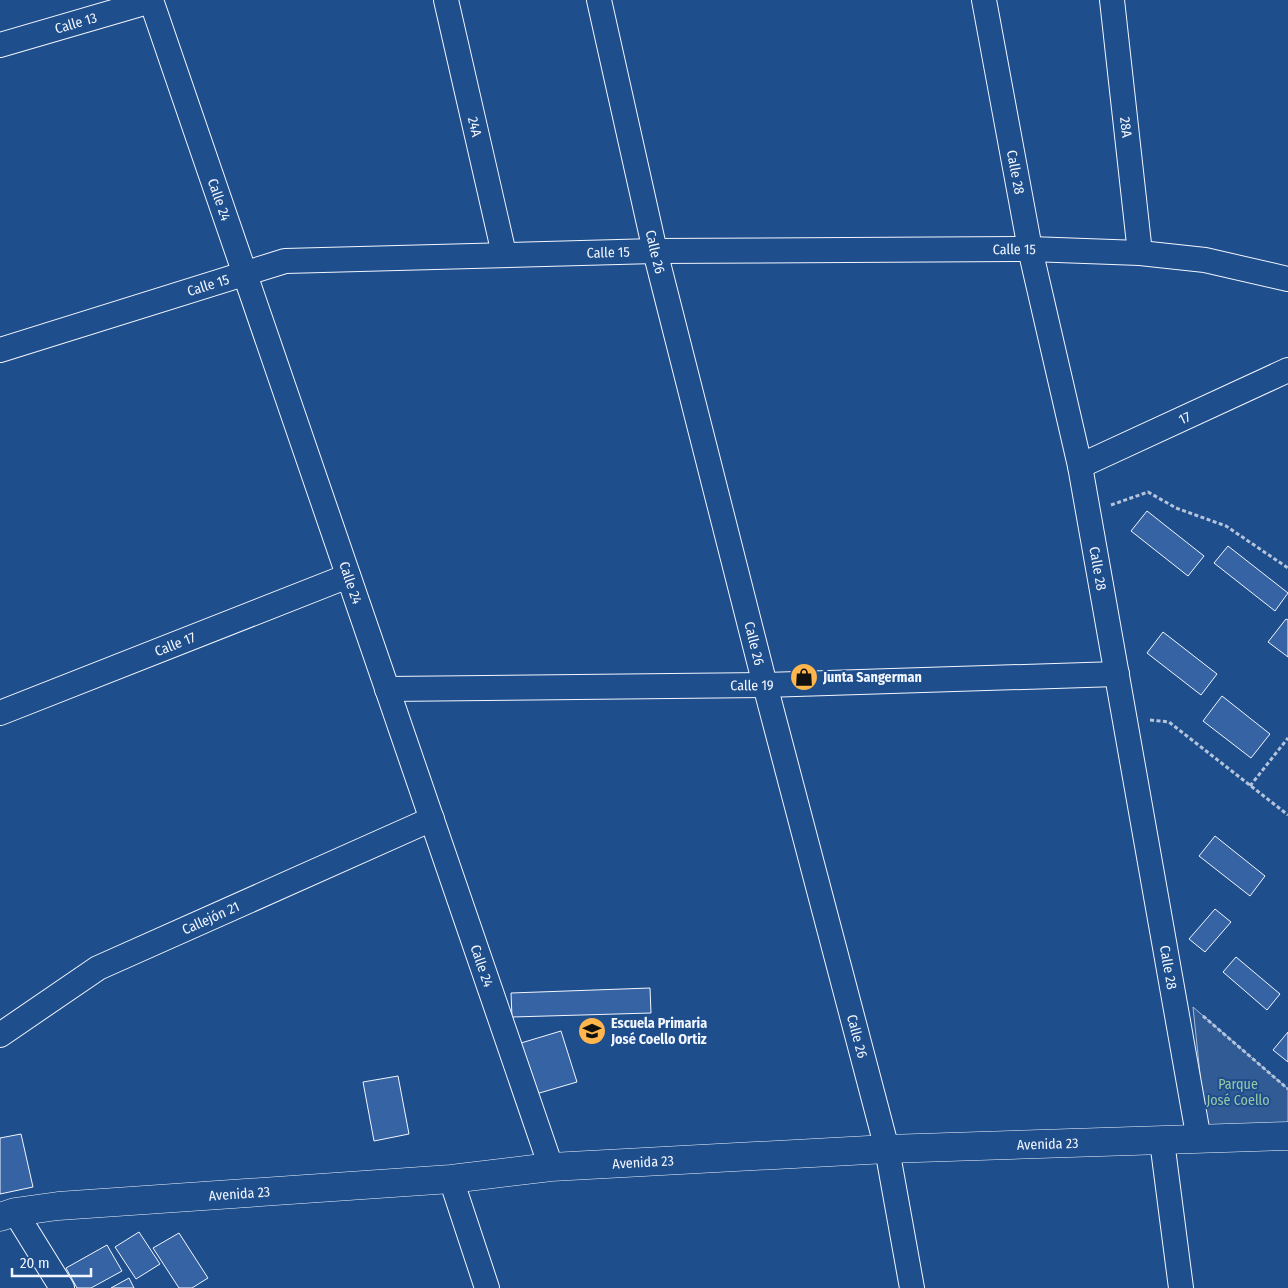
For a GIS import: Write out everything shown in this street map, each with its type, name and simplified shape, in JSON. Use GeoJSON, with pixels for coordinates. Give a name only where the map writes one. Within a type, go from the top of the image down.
{"type":"FeatureCollection","features":[{"type":"Feature","properties":{"kind":"main road","name":"Avenida 23"},"geometry":{"type":"LineString","coordinates":[[8,1215],[58,1206],[451,1179],[551,1167],[887,1149],[1288,1136]]}},
{"type":"Feature","properties":{"kind":"street","name":"Calle 13"},"geometry":{"type":"LineString","coordinates":[[0,45],[151,0]]}},
{"type":"Feature","properties":{"kind":"street","name":"Calle 24"},"geometry":{"type":"LineString","coordinates":[[151,0],[551,1167]]}},
{"type":"Feature","properties":{"kind":"street","name":"24A"},"geometry":{"type":"LineString","coordinates":[[446,0],[504,254]]}},
{"type":"Feature","properties":{"kind":"street","name":"Calle 26"},"geometry":{"type":"LineString","coordinates":[[599,0],[655,251],[765,685],[887,1149],[912,1288]]}},
{"type":"Feature","properties":{"kind":"street","name":"Calle 28"},"geometry":{"type":"LineString","coordinates":[[984,0],[1030,249],[1080,466],[1199,1140]]}},
{"type":"Feature","properties":{"kind":"street","name":"28A"},"geometry":{"type":"LineString","coordinates":[[1112,0],[1140,253]]}},
{"type":"Feature","properties":{"kind":"street","name":"Calle 15"},"geometry":{"type":"LineString","coordinates":[[0,350],[285,261],[655,251],[1030,249],[1140,253],[1204,260],[1288,279]]}},
{"type":"Feature","properties":{"kind":"street","name":"17"},"geometry":{"type":"LineString","coordinates":[[1080,466],[1288,370]]}},
{"type":"Feature","properties":{"kind":"street","name":"Calle 17"},"geometry":{"type":"LineString","coordinates":[[0,713],[348,576]]}},
{"type":"Feature","properties":{"kind":"street","name":"Calle 19"},"geometry":{"type":"LineString","coordinates":[[387,690],[765,685],[1116,674]]}},
{"type":"Feature","properties":{"kind":"street","name":"Callejón 21"},"geometry":{"type":"LineString","coordinates":[[0,1035],[98,968],[432,819]]}},
{"type":"Feature","properties":{"kind":"street"},"geometry":{"type":"LineString","coordinates":[[1162,1141],[1181,1288]]}},
{"type":"Feature","properties":{"kind":"street"},"geometry":{"type":"LineString","coordinates":[[451,1179],[487,1288]]}},
{"type":"Feature","properties":{"kind":"street"},"geometry":{"type":"LineString","coordinates":[[8,1215],[62,1288]]}},
{"type":"Feature","properties":{"kind":"path"},"geometry":{"type":"LineString","coordinates":[[1088,513],[1148,492],[1176,508],[1226,526],[1288,568]]}},
{"type":"Feature","properties":{"kind":"path"},"geometry":{"type":"LineString","coordinates":[[1124,718],[1169,722],[1288,816]]}},
{"type":"Feature","properties":{"kind":"path"},"geometry":{"type":"LineString","coordinates":[[1250,786],[1288,738]]}},
{"type":"Feature","properties":{"kind":"path"},"geometry":{"type":"LineString","coordinates":[[1172,990],[1288,1089]]}},
{"type":"Feature","properties":{"kind":"shaded area","name":"Parque José Coello"},"geometry":{"type":"Polygon","coordinates":[[[1193,1007],[1288,1089],[1288,1125],[1206,1131],[1193,1007]]]}},
{"type":"Feature","properties":{"kind":"building"},"geometry":{"type":"Polygon","coordinates":[[[1147,511],[1204,556],[1188,576],[1131,531],[1147,511]]]}},
{"type":"Feature","properties":{"kind":"building"},"geometry":{"type":"Polygon","coordinates":[[[1228,546],[1288,593],[1275,611],[1214,563],[1228,546]]]}},
{"type":"Feature","properties":{"kind":"building"},"geometry":{"type":"Polygon","coordinates":[[[1286,619],[1288,620],[1288,657],[1268,642],[1286,619]]]}},
{"type":"Feature","properties":{"kind":"building"},"geometry":{"type":"Polygon","coordinates":[[[1163,632],[1217,674],[1201,695],[1147,653],[1163,632]]]}},
{"type":"Feature","properties":{"kind":"building"},"geometry":{"type":"Polygon","coordinates":[[[1222,696],[1270,734],[1251,758],[1203,721],[1222,696]]]}},
{"type":"Feature","properties":{"kind":"building"},"geometry":{"type":"Polygon","coordinates":[[[1215,836],[1265,876],[1250,896],[1199,856],[1215,836]]]}},
{"type":"Feature","properties":{"kind":"building"},"geometry":{"type":"Polygon","coordinates":[[[1215,909],[1231,922],[1205,952],[1189,939],[1215,909]]]}},
{"type":"Feature","properties":{"kind":"building"},"geometry":{"type":"Polygon","coordinates":[[[1236,957],[1280,994],[1267,1010],[1223,972],[1236,957]]]}},
{"type":"Feature","properties":{"kind":"building"},"geometry":{"type":"Polygon","coordinates":[[[650,988],[651,1013],[512,1017],[511,993],[650,988]]]}},
{"type":"Feature","properties":{"kind":"building"},"geometry":{"type":"Polygon","coordinates":[[[561,1031],[577,1082],[536,1094],[521,1043],[561,1031]]]}},
{"type":"Feature","properties":{"kind":"building"},"geometry":{"type":"Polygon","coordinates":[[[1288,1032],[1288,1062],[1273,1050],[1288,1032]]]}},
{"type":"Feature","properties":{"kind":"building"},"geometry":{"type":"Polygon","coordinates":[[[398,1076],[409,1134],[374,1141],[363,1082],[398,1076]]]}},
{"type":"Feature","properties":{"kind":"building"},"geometry":{"type":"Polygon","coordinates":[[[21,1134],[33,1187],[0,1194],[0,1138],[21,1134]]]}},
{"type":"Feature","properties":{"kind":"building"},"geometry":{"type":"Polygon","coordinates":[[[139,1232],[160,1264],[136,1279],[115,1247],[139,1232]]]}},
{"type":"Feature","properties":{"kind":"building"},"geometry":{"type":"Polygon","coordinates":[[[179,1233],[208,1278],[192,1288],[179,1288],[153,1248],[179,1233]]]}},
{"type":"Feature","properties":{"kind":"building"},"geometry":{"type":"Polygon","coordinates":[[[107,1245],[122,1271],[91,1288],[77,1288],[66,1268],[107,1245]]]}},
{"type":"Feature","properties":{"kind":"building"},"geometry":{"type":"Polygon","coordinates":[[[129,1278],[134,1288],[111,1288],[129,1278]]]}},
{"type":"Feature","properties":{"kind":"place","name":"Junta Sangerman"},"geometry":{"type":"Point","coordinates":[804,677]}},
{"type":"Feature","properties":{"kind":"place","name":"Escuela Primaria José Coello Ortiz"},"geometry":{"type":"Point","coordinates":[592,1031]}}]}
